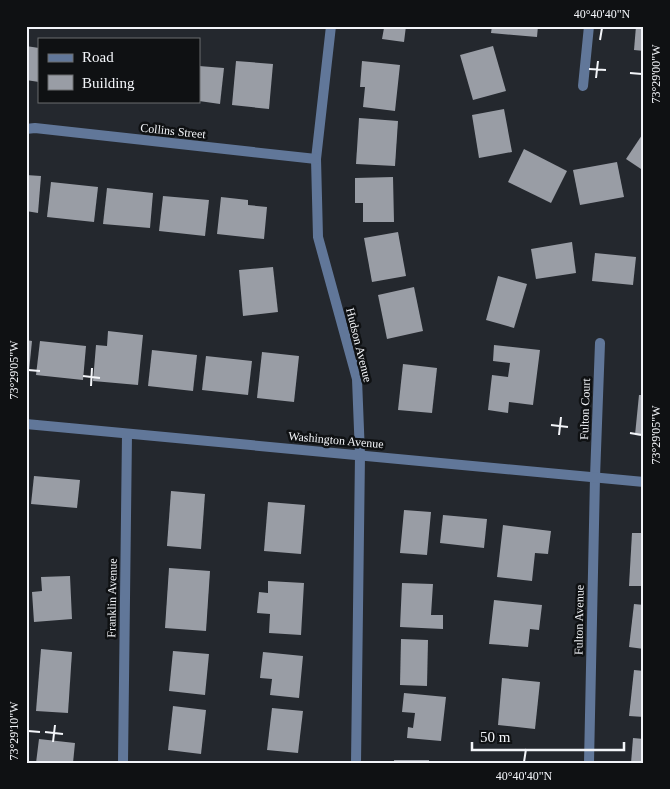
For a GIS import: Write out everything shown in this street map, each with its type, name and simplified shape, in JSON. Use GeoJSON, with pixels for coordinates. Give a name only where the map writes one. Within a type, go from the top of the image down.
{"type":"FeatureCollection","features":[{"type":"Feature","properties":{"kind":"street","name":"Hudson Avenue"},"geometry":{"type":"LineString","coordinates":[[330,26],[316,159],[318,237],[357,379],[360,455],[356,763]]}},
{"type":"Feature","properties":{"kind":"street"},"geometry":{"type":"LineString","coordinates":[[583,86],[589,26]]}},
{"type":"Feature","properties":{"kind":"street","name":"Collins Street"},"geometry":{"type":"LineString","coordinates":[[26,129],[35,128],[316,159]]}},
{"type":"Feature","properties":{"kind":"street","name":"Fulton Court"},"geometry":{"type":"LineString","coordinates":[[594,477],[600,343]]}},
{"type":"Feature","properties":{"kind":"street","name":"Washington Avenue"},"geometry":{"type":"LineString","coordinates":[[26,424],[644,482]]}},
{"type":"Feature","properties":{"kind":"street","name":"Franklin Avenue"},"geometry":{"type":"LineString","coordinates":[[123,763],[127,434]]}},
{"type":"Feature","properties":{"kind":"street","name":"Fulton Avenue"},"geometry":{"type":"LineString","coordinates":[[589,763],[594,477]]}},
{"type":"Feature","properties":{"kind":"building"},"geometry":{"type":"Polygon","coordinates":[[[377,26],[406,26],[404,42],[382,39],[384,28],[377,26]]]}},
{"type":"Feature","properties":{"kind":"building"},"geometry":{"type":"Polygon","coordinates":[[[492,26],[538,26],[537,37],[491,33],[492,26]]]}},
{"type":"Feature","properties":{"kind":"building"},"geometry":{"type":"Polygon","coordinates":[[[636,26],[644,26],[644,51],[634,50],[636,26]]]}},
{"type":"Feature","properties":{"kind":"building"},"geometry":{"type":"Polygon","coordinates":[[[26,46],[38,48],[38,82],[26,80],[26,46]]]}},
{"type":"Feature","properties":{"kind":"building"},"geometry":{"type":"Polygon","coordinates":[[[493,46],[506,91],[473,100],[460,55],[493,46]]]}},
{"type":"Feature","properties":{"kind":"building"},"geometry":{"type":"Polygon","coordinates":[[[236,61],[273,64],[269,109],[232,105],[236,61]]]}},
{"type":"Feature","properties":{"kind":"building"},"geometry":{"type":"Polygon","coordinates":[[[362,61],[400,65],[395,111],[363,107],[365,87],[360,87],[362,61]]]}},
{"type":"Feature","properties":{"kind":"building"},"geometry":{"type":"Polygon","coordinates":[[[200,66],[224,68],[220,104],[200,101],[200,66]]]}},
{"type":"Feature","properties":{"kind":"building"},"geometry":{"type":"Polygon","coordinates":[[[504,109],[512,152],[479,158],[472,115],[504,109]]]}},
{"type":"Feature","properties":{"kind":"building"},"geometry":{"type":"Polygon","coordinates":[[[359,118],[398,121],[395,166],[356,164],[359,118]]]}},
{"type":"Feature","properties":{"kind":"building"},"geometry":{"type":"Polygon","coordinates":[[[644,132],[644,171],[626,159],[644,132]]]}},
{"type":"Feature","properties":{"kind":"building"},"geometry":{"type":"Polygon","coordinates":[[[524,149],[567,171],[551,203],[508,182],[524,149]]]}},
{"type":"Feature","properties":{"kind":"building"},"geometry":{"type":"Polygon","coordinates":[[[617,162],[624,197],[580,205],[573,170],[617,162]]]}},
{"type":"Feature","properties":{"kind":"building"},"geometry":{"type":"Polygon","coordinates":[[[26,175],[41,176],[38,213],[26,211],[26,175]]]}},
{"type":"Feature","properties":{"kind":"building"},"geometry":{"type":"Polygon","coordinates":[[[393,177],[394,222],[363,222],[363,203],[355,203],[355,178],[393,177]]]}},
{"type":"Feature","properties":{"kind":"building"},"geometry":{"type":"Polygon","coordinates":[[[51,182],[98,187],[94,222],[47,217],[51,182]]]}},
{"type":"Feature","properties":{"kind":"building"},"geometry":{"type":"Polygon","coordinates":[[[107,188],[153,193],[150,228],[103,224],[107,188]]]}},
{"type":"Feature","properties":{"kind":"building"},"geometry":{"type":"Polygon","coordinates":[[[163,196],[209,200],[205,236],[159,231],[163,196]]]}},
{"type":"Feature","properties":{"kind":"building"},"geometry":{"type":"Polygon","coordinates":[[[221,197],[248,200],[248,205],[267,207],[264,239],[217,234],[221,197]]]}},
{"type":"Feature","properties":{"kind":"building"},"geometry":{"type":"Polygon","coordinates":[[[398,232],[406,276],[372,282],[364,238],[398,232]]]}},
{"type":"Feature","properties":{"kind":"building"},"geometry":{"type":"Polygon","coordinates":[[[572,242],[576,273],[536,279],[531,249],[572,242]]]}},
{"type":"Feature","properties":{"kind":"building"},"geometry":{"type":"Polygon","coordinates":[[[595,253],[636,257],[633,285],[592,281],[595,253]]]}},
{"type":"Feature","properties":{"kind":"building"},"geometry":{"type":"Polygon","coordinates":[[[273,267],[278,312],[243,316],[239,270],[273,267]]]}},
{"type":"Feature","properties":{"kind":"building"},"geometry":{"type":"Polygon","coordinates":[[[498,276],[527,284],[514,328],[486,320],[498,276]]]}},
{"type":"Feature","properties":{"kind":"building"},"geometry":{"type":"Polygon","coordinates":[[[414,287],[423,331],[387,339],[378,295],[414,287]]]}},
{"type":"Feature","properties":{"kind":"building"},"geometry":{"type":"Polygon","coordinates":[[[108,331],[143,335],[138,385],[93,381],[96,345],[107,346],[108,331]]]}},
{"type":"Feature","properties":{"kind":"building"},"geometry":{"type":"Polygon","coordinates":[[[26,340],[32,341],[28,381],[26,381],[26,340]]]}},
{"type":"Feature","properties":{"kind":"building"},"geometry":{"type":"Polygon","coordinates":[[[40,341],[86,346],[83,380],[36,375],[40,341]]]}},
{"type":"Feature","properties":{"kind":"building"},"geometry":{"type":"Polygon","coordinates":[[[494,345],[540,350],[533,405],[509,402],[508,413],[488,410],[492,375],[508,377],[510,363],[493,361],[494,345]]]}},
{"type":"Feature","properties":{"kind":"building"},"geometry":{"type":"Polygon","coordinates":[[[152,350],[197,355],[193,391],[148,386],[152,350]]]}},
{"type":"Feature","properties":{"kind":"building"},"geometry":{"type":"Polygon","coordinates":[[[262,352],[299,356],[294,402],[257,398],[262,352]]]}},
{"type":"Feature","properties":{"kind":"building"},"geometry":{"type":"Polygon","coordinates":[[[206,356],[252,361],[248,395],[202,390],[206,356]]]}},
{"type":"Feature","properties":{"kind":"building"},"geometry":{"type":"Polygon","coordinates":[[[403,364],[437,368],[432,413],[398,410],[403,364]]]}},
{"type":"Feature","properties":{"kind":"building"},"geometry":{"type":"Polygon","coordinates":[[[639,395],[644,395],[644,436],[635,435],[639,395]]]}},
{"type":"Feature","properties":{"kind":"building"},"geometry":{"type":"Polygon","coordinates":[[[34,476],[80,480],[77,508],[31,504],[34,476]]]}},
{"type":"Feature","properties":{"kind":"building"},"geometry":{"type":"Polygon","coordinates":[[[171,491],[205,494],[201,549],[167,546],[171,491]]]}},
{"type":"Feature","properties":{"kind":"building"},"geometry":{"type":"Polygon","coordinates":[[[268,502],[305,505],[301,554],[264,551],[268,502]]]}},
{"type":"Feature","properties":{"kind":"building"},"geometry":{"type":"Polygon","coordinates":[[[404,510],[431,512],[427,555],[400,553],[404,510]]]}},
{"type":"Feature","properties":{"kind":"building"},"geometry":{"type":"Polygon","coordinates":[[[443,515],[487,519],[484,548],[440,543],[443,515]]]}},
{"type":"Feature","properties":{"kind":"building"},"geometry":{"type":"Polygon","coordinates":[[[503,525],[551,531],[548,554],[535,553],[532,581],[497,577],[503,525]]]}},
{"type":"Feature","properties":{"kind":"building"},"geometry":{"type":"Polygon","coordinates":[[[632,533],[644,533],[644,586],[629,586],[632,533]]]}},
{"type":"Feature","properties":{"kind":"building"},"geometry":{"type":"Polygon","coordinates":[[[169,568],[210,571],[206,631],[165,628],[169,568]]]}},
{"type":"Feature","properties":{"kind":"building"},"geometry":{"type":"Polygon","coordinates":[[[70,576],[72,619],[34,622],[32,592],[42,591],[41,577],[70,576]]]}},
{"type":"Feature","properties":{"kind":"building"},"geometry":{"type":"Polygon","coordinates":[[[268,581],[304,583],[301,635],[269,633],[270,614],[257,613],[259,592],[268,593],[268,581]]]}},
{"type":"Feature","properties":{"kind":"building"},"geometry":{"type":"Polygon","coordinates":[[[402,583],[433,584],[431,615],[443,615],[443,629],[400,627],[402,583]]]}},
{"type":"Feature","properties":{"kind":"building"},"geometry":{"type":"Polygon","coordinates":[[[494,600],[542,605],[539,630],[530,629],[528,647],[489,644],[494,600]]]}},
{"type":"Feature","properties":{"kind":"building"},"geometry":{"type":"Polygon","coordinates":[[[634,604],[644,605],[644,649],[629,647],[634,604]]]}},
{"type":"Feature","properties":{"kind":"building"},"geometry":{"type":"Polygon","coordinates":[[[401,639],[428,640],[427,686],[400,685],[401,639]]]}},
{"type":"Feature","properties":{"kind":"building"},"geometry":{"type":"Polygon","coordinates":[[[41,649],[72,652],[68,713],[36,711],[41,649]]]}},
{"type":"Feature","properties":{"kind":"building"},"geometry":{"type":"Polygon","coordinates":[[[173,651],[209,654],[205,695],[169,691],[173,651]]]}},
{"type":"Feature","properties":{"kind":"building"},"geometry":{"type":"Polygon","coordinates":[[[263,652],[303,656],[299,698],[270,695],[272,679],[260,678],[263,652]]]}},
{"type":"Feature","properties":{"kind":"building"},"geometry":{"type":"Polygon","coordinates":[[[634,670],[644,671],[644,717],[629,716],[634,670]]]}},
{"type":"Feature","properties":{"kind":"building"},"geometry":{"type":"Polygon","coordinates":[[[502,678],[540,682],[535,729],[498,725],[502,678]]]}},
{"type":"Feature","properties":{"kind":"building"},"geometry":{"type":"Polygon","coordinates":[[[404,693],[446,697],[441,741],[407,738],[408,727],[413,728],[415,713],[402,712],[404,693]]]}},
{"type":"Feature","properties":{"kind":"building"},"geometry":{"type":"Polygon","coordinates":[[[173,706],[206,710],[201,754],[168,750],[173,706]]]}},
{"type":"Feature","properties":{"kind":"building"},"geometry":{"type":"Polygon","coordinates":[[[272,708],[303,711],[298,753],[267,750],[272,708]]]}},
{"type":"Feature","properties":{"kind":"building"},"geometry":{"type":"Polygon","coordinates":[[[633,738],[644,739],[644,763],[631,763],[633,738]]]}},
{"type":"Feature","properties":{"kind":"building"},"geometry":{"type":"Polygon","coordinates":[[[39,739],[75,743],[73,763],[36,763],[39,739]]]}},
{"type":"Feature","properties":{"kind":"building"},"geometry":{"type":"Polygon","coordinates":[[[394,760],[429,760],[429,763],[394,763],[394,760]]]}}]}
